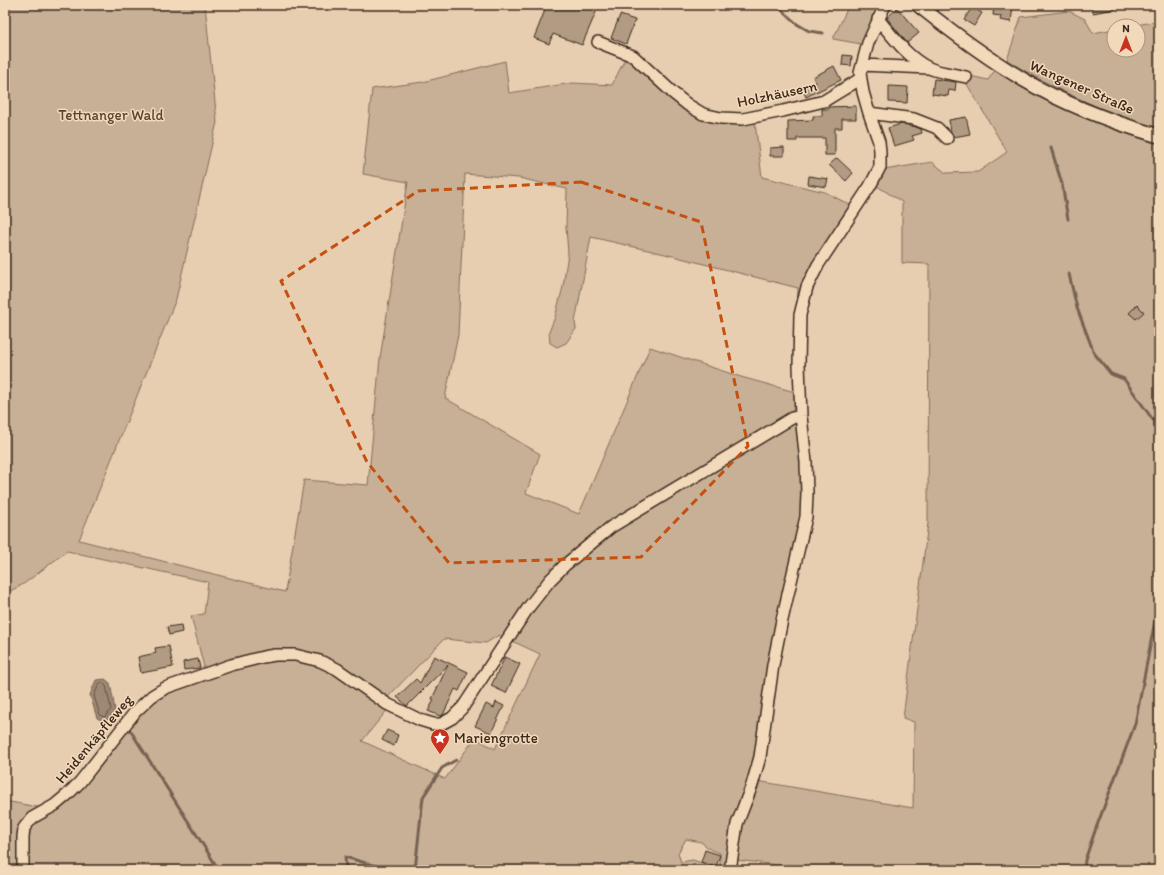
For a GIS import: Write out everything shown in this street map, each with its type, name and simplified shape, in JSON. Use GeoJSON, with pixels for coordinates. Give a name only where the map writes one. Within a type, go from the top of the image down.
{"type":"FeatureCollection","features":[{"type":"Feature","properties":{"kind":"main road","name":"Wangener Straße"},"geometry":{"type":"LineString","coordinates":[[919,5],[970,45],[1026,81],[1090,111],[1159,136]]}},
{"type":"Feature","properties":{"kind":"street"},"geometry":{"type":"LineString","coordinates":[[730,870],[736,824],[752,785],[760,757],[773,665],[806,517],[806,462],[801,416],[800,315],[807,287],[818,265],[870,186],[880,167],[880,151],[876,132],[868,113],[860,79],[868,43],[885,5]]}},
{"type":"Feature","properties":{"kind":"street"},"geometry":{"type":"LineString","coordinates":[[878,19],[904,49],[919,62],[931,69]]}},
{"type":"Feature","properties":{"kind":"street","name":"Holzhäusern"},"geometry":{"type":"LineString","coordinates":[[598,42],[633,56],[688,105],[703,114],[721,118],[743,119],[783,111],[824,100],[860,79]]}},
{"type":"Feature","properties":{"kind":"street"},"geometry":{"type":"LineString","coordinates":[[862,65],[931,69],[966,77]]}},
{"type":"Feature","properties":{"kind":"street"},"geometry":{"type":"LineString","coordinates":[[868,113],[914,119],[937,128],[947,138]]}},
{"type":"Feature","properties":{"kind":"street","name":"Heidenkäpfleweg"},"geometry":{"type":"LineString","coordinates":[[23,870],[24,828],[32,818],[55,805],[67,796],[80,782],[135,712],[152,696],[165,688],[231,666],[264,657],[275,655],[295,656],[320,660],[337,668],[386,704],[420,720],[434,724],[441,724],[452,718],[463,707],[528,608],[550,580],[565,565],[611,527],[792,418],[801,416]]}},
{"type":"Feature","properties":{"kind":"highlighted area"},"geometry":{"type":"Polygon","coordinates":[[[581,182],[701,222],[748,446],[641,557],[449,563],[367,462],[281,281],[418,191],[581,182]]]}},
{"type":"Feature","properties":{"kind":"green space","name":"Tettnanger Wald"},"geometry":{"type":"Polygon","coordinates":[[[5,5],[205,5],[217,122],[176,299],[79,540],[285,592],[304,480],[368,485],[380,358],[408,182],[363,174],[372,89],[423,82],[505,61],[509,93],[572,83],[612,85],[628,53],[642,60],[690,105],[720,117],[743,117],[754,115],[762,177],[825,192],[854,207],[816,259],[803,288],[797,311],[798,288],[591,237],[575,322],[576,329],[566,343],[557,347],[550,343],[549,332],[555,317],[563,287],[568,253],[566,228],[567,189],[519,178],[465,174],[458,335],[445,398],[540,454],[526,493],[579,514],[650,347],[741,377],[795,392],[796,403],[791,414],[607,524],[555,569],[530,600],[504,638],[499,635],[486,643],[444,639],[382,703],[388,709],[362,741],[445,779],[475,738],[495,749],[540,654],[510,640],[551,582],[586,550],[614,529],[787,424],[797,422],[803,455],[805,509],[773,647],[764,705],[758,761],[734,825],[734,861],[729,857],[726,870],[5,870],[5,801],[43,808],[47,813],[72,794],[153,693],[173,683],[205,671],[191,616],[204,614],[208,582],[67,551],[25,583],[5,594],[5,5]],[[686,839],[678,853],[681,862],[693,860],[720,869],[720,853],[711,850],[701,842],[686,839]]]}},
{"type":"Feature","properties":{"kind":"green space"},"geometry":{"type":"Polygon","coordinates":[[[849,5],[885,5],[867,45],[833,39],[849,5]]]}},
{"type":"Feature","properties":{"kind":"green space"},"geometry":{"type":"Polygon","coordinates":[[[1069,11],[1085,19],[1093,33],[1106,31],[1106,58],[1146,58],[1146,23],[1159,21],[1159,129],[1099,108],[1062,91],[1007,60],[1021,17],[1069,11]]]}},
{"type":"Feature","properties":{"kind":"green space"},"geometry":{"type":"Polygon","coordinates":[[[995,70],[1055,103],[1095,121],[1151,142],[1159,143],[1159,870],[799,870],[778,865],[735,860],[737,835],[757,781],[913,808],[914,722],[903,718],[928,523],[929,264],[902,263],[902,202],[877,186],[884,170],[932,162],[946,173],[978,172],[1007,152],[961,74],[988,80],[995,70]]]}},
{"type":"Feature","properties":{"kind":"water"},"geometry":{"type":"Polygon","coordinates":[[[105,679],[110,683],[115,710],[105,722],[97,718],[90,695],[96,680],[105,679]]]}},
{"type":"Feature","properties":{"kind":"building"},"geometry":{"type":"Polygon","coordinates":[[[547,5],[599,5],[582,45],[553,34],[549,44],[534,38],[547,5]]]}},
{"type":"Feature","properties":{"kind":"building"},"geometry":{"type":"Polygon","coordinates":[[[994,5],[1013,5],[1011,22],[1000,20],[1001,16],[993,15],[994,5]]]}},
{"type":"Feature","properties":{"kind":"building"},"geometry":{"type":"Polygon","coordinates":[[[1091,5],[1115,5],[1115,9],[1093,13],[1091,5]]]}},
{"type":"Feature","properties":{"kind":"building"},"geometry":{"type":"Polygon","coordinates":[[[972,7],[982,13],[974,26],[964,20],[972,7]]]}},
{"type":"Feature","properties":{"kind":"building"},"geometry":{"type":"Polygon","coordinates":[[[897,8],[919,33],[907,43],[887,18],[897,8]]]}},
{"type":"Feature","properties":{"kind":"building"},"geometry":{"type":"Polygon","coordinates":[[[620,15],[635,20],[626,44],[611,38],[620,15]]]}},
{"type":"Feature","properties":{"kind":"building"},"geometry":{"type":"Polygon","coordinates":[[[843,55],[852,56],[851,66],[842,65],[843,55]]]}},
{"type":"Feature","properties":{"kind":"building"},"geometry":{"type":"Polygon","coordinates":[[[834,66],[841,80],[806,97],[802,88],[816,83],[813,77],[834,66]]]}},
{"type":"Feature","properties":{"kind":"building"},"geometry":{"type":"Polygon","coordinates":[[[934,79],[956,82],[955,91],[949,90],[948,96],[932,94],[934,79]]]}},
{"type":"Feature","properties":{"kind":"building"},"geometry":{"type":"Polygon","coordinates":[[[889,86],[908,87],[907,103],[889,102],[889,86]]]}},
{"type":"Feature","properties":{"kind":"building"},"geometry":{"type":"Polygon","coordinates":[[[856,106],[856,119],[842,119],[842,128],[835,128],[835,155],[825,155],[825,138],[797,138],[797,141],[788,141],[788,121],[813,120],[813,116],[822,116],[822,109],[829,109],[828,107],[856,106]]]}},
{"type":"Feature","properties":{"kind":"building"},"geometry":{"type":"Polygon","coordinates":[[[966,117],[970,134],[954,137],[951,132],[949,120],[966,117]]]}},
{"type":"Feature","properties":{"kind":"building"},"geometry":{"type":"Polygon","coordinates":[[[901,124],[921,129],[922,133],[912,136],[914,140],[894,146],[888,128],[901,124]]]}},
{"type":"Feature","properties":{"kind":"building"},"geometry":{"type":"Polygon","coordinates":[[[784,147],[784,156],[770,156],[770,148],[784,147]]]}},
{"type":"Feature","properties":{"kind":"building"},"geometry":{"type":"Polygon","coordinates":[[[837,158],[853,173],[846,181],[829,165],[837,158]]]}},
{"type":"Feature","properties":{"kind":"building"},"geometry":{"type":"Polygon","coordinates":[[[809,176],[828,179],[826,187],[808,184],[809,176]]]}},
{"type":"Feature","properties":{"kind":"building"},"geometry":{"type":"Polygon","coordinates":[[[1137,305],[1144,312],[1136,319],[1129,313],[1137,305]]]}},
{"type":"Feature","properties":{"kind":"building"},"geometry":{"type":"Polygon","coordinates":[[[181,625],[182,632],[169,635],[167,627],[181,625]]]}},
{"type":"Feature","properties":{"kind":"building"},"geometry":{"type":"Polygon","coordinates":[[[169,646],[173,667],[141,673],[138,657],[156,653],[155,648],[169,646]]]}},
{"type":"Feature","properties":{"kind":"building"},"geometry":{"type":"Polygon","coordinates":[[[434,656],[468,672],[459,691],[455,689],[443,715],[440,716],[428,711],[448,665],[407,706],[397,697],[416,679],[420,683],[434,656]]]}},
{"type":"Feature","properties":{"kind":"building"},"geometry":{"type":"Polygon","coordinates":[[[505,657],[520,664],[506,693],[491,686],[505,657]]]}},
{"type":"Feature","properties":{"kind":"building"},"geometry":{"type":"Polygon","coordinates":[[[198,659],[200,668],[184,670],[183,662],[198,659]]]}},
{"type":"Feature","properties":{"kind":"building"},"geometry":{"type":"Polygon","coordinates":[[[496,702],[504,706],[491,733],[475,726],[486,704],[494,708],[496,702]]]}},
{"type":"Feature","properties":{"kind":"building"},"geometry":{"type":"Polygon","coordinates":[[[387,730],[398,735],[394,746],[382,740],[387,730]]]}},
{"type":"Feature","properties":{"kind":"building"},"geometry":{"type":"Polygon","coordinates":[[[705,850],[720,855],[716,867],[701,862],[705,850]]]}},
{"type":"Feature","properties":{"kind":"waterway"},"geometry":{"type":"LineString","coordinates":[[776,5],[797,24],[809,31],[823,33]]}},
{"type":"Feature","properties":{"kind":"waterway"},"geometry":{"type":"LineString","coordinates":[[1051,148],[1062,184],[1068,219]]}},
{"type":"Feature","properties":{"kind":"waterway"},"geometry":{"type":"LineString","coordinates":[[1069,274],[1077,308],[1094,353],[1111,374],[1124,379],[1153,420],[1159,420]]}},
{"type":"Feature","properties":{"kind":"waterway"},"geometry":{"type":"LineString","coordinates":[[1085,870],[1085,860],[1135,724],[1159,600]]}},
{"type":"Feature","properties":{"kind":"waterway"},"geometry":{"type":"LineString","coordinates":[[130,730],[219,870]]}},
{"type":"Feature","properties":{"kind":"waterway"},"geometry":{"type":"LineString","coordinates":[[415,870],[423,797],[442,768],[456,760]]}},
{"type":"Feature","properties":{"kind":"waterway"},"geometry":{"type":"LineString","coordinates":[[346,870],[345,857],[390,870]]}},
{"type":"Feature","properties":{"kind":"place","name":"Mariengrotte"},"geometry":{"type":"Point","coordinates":[440,755]}}]}
